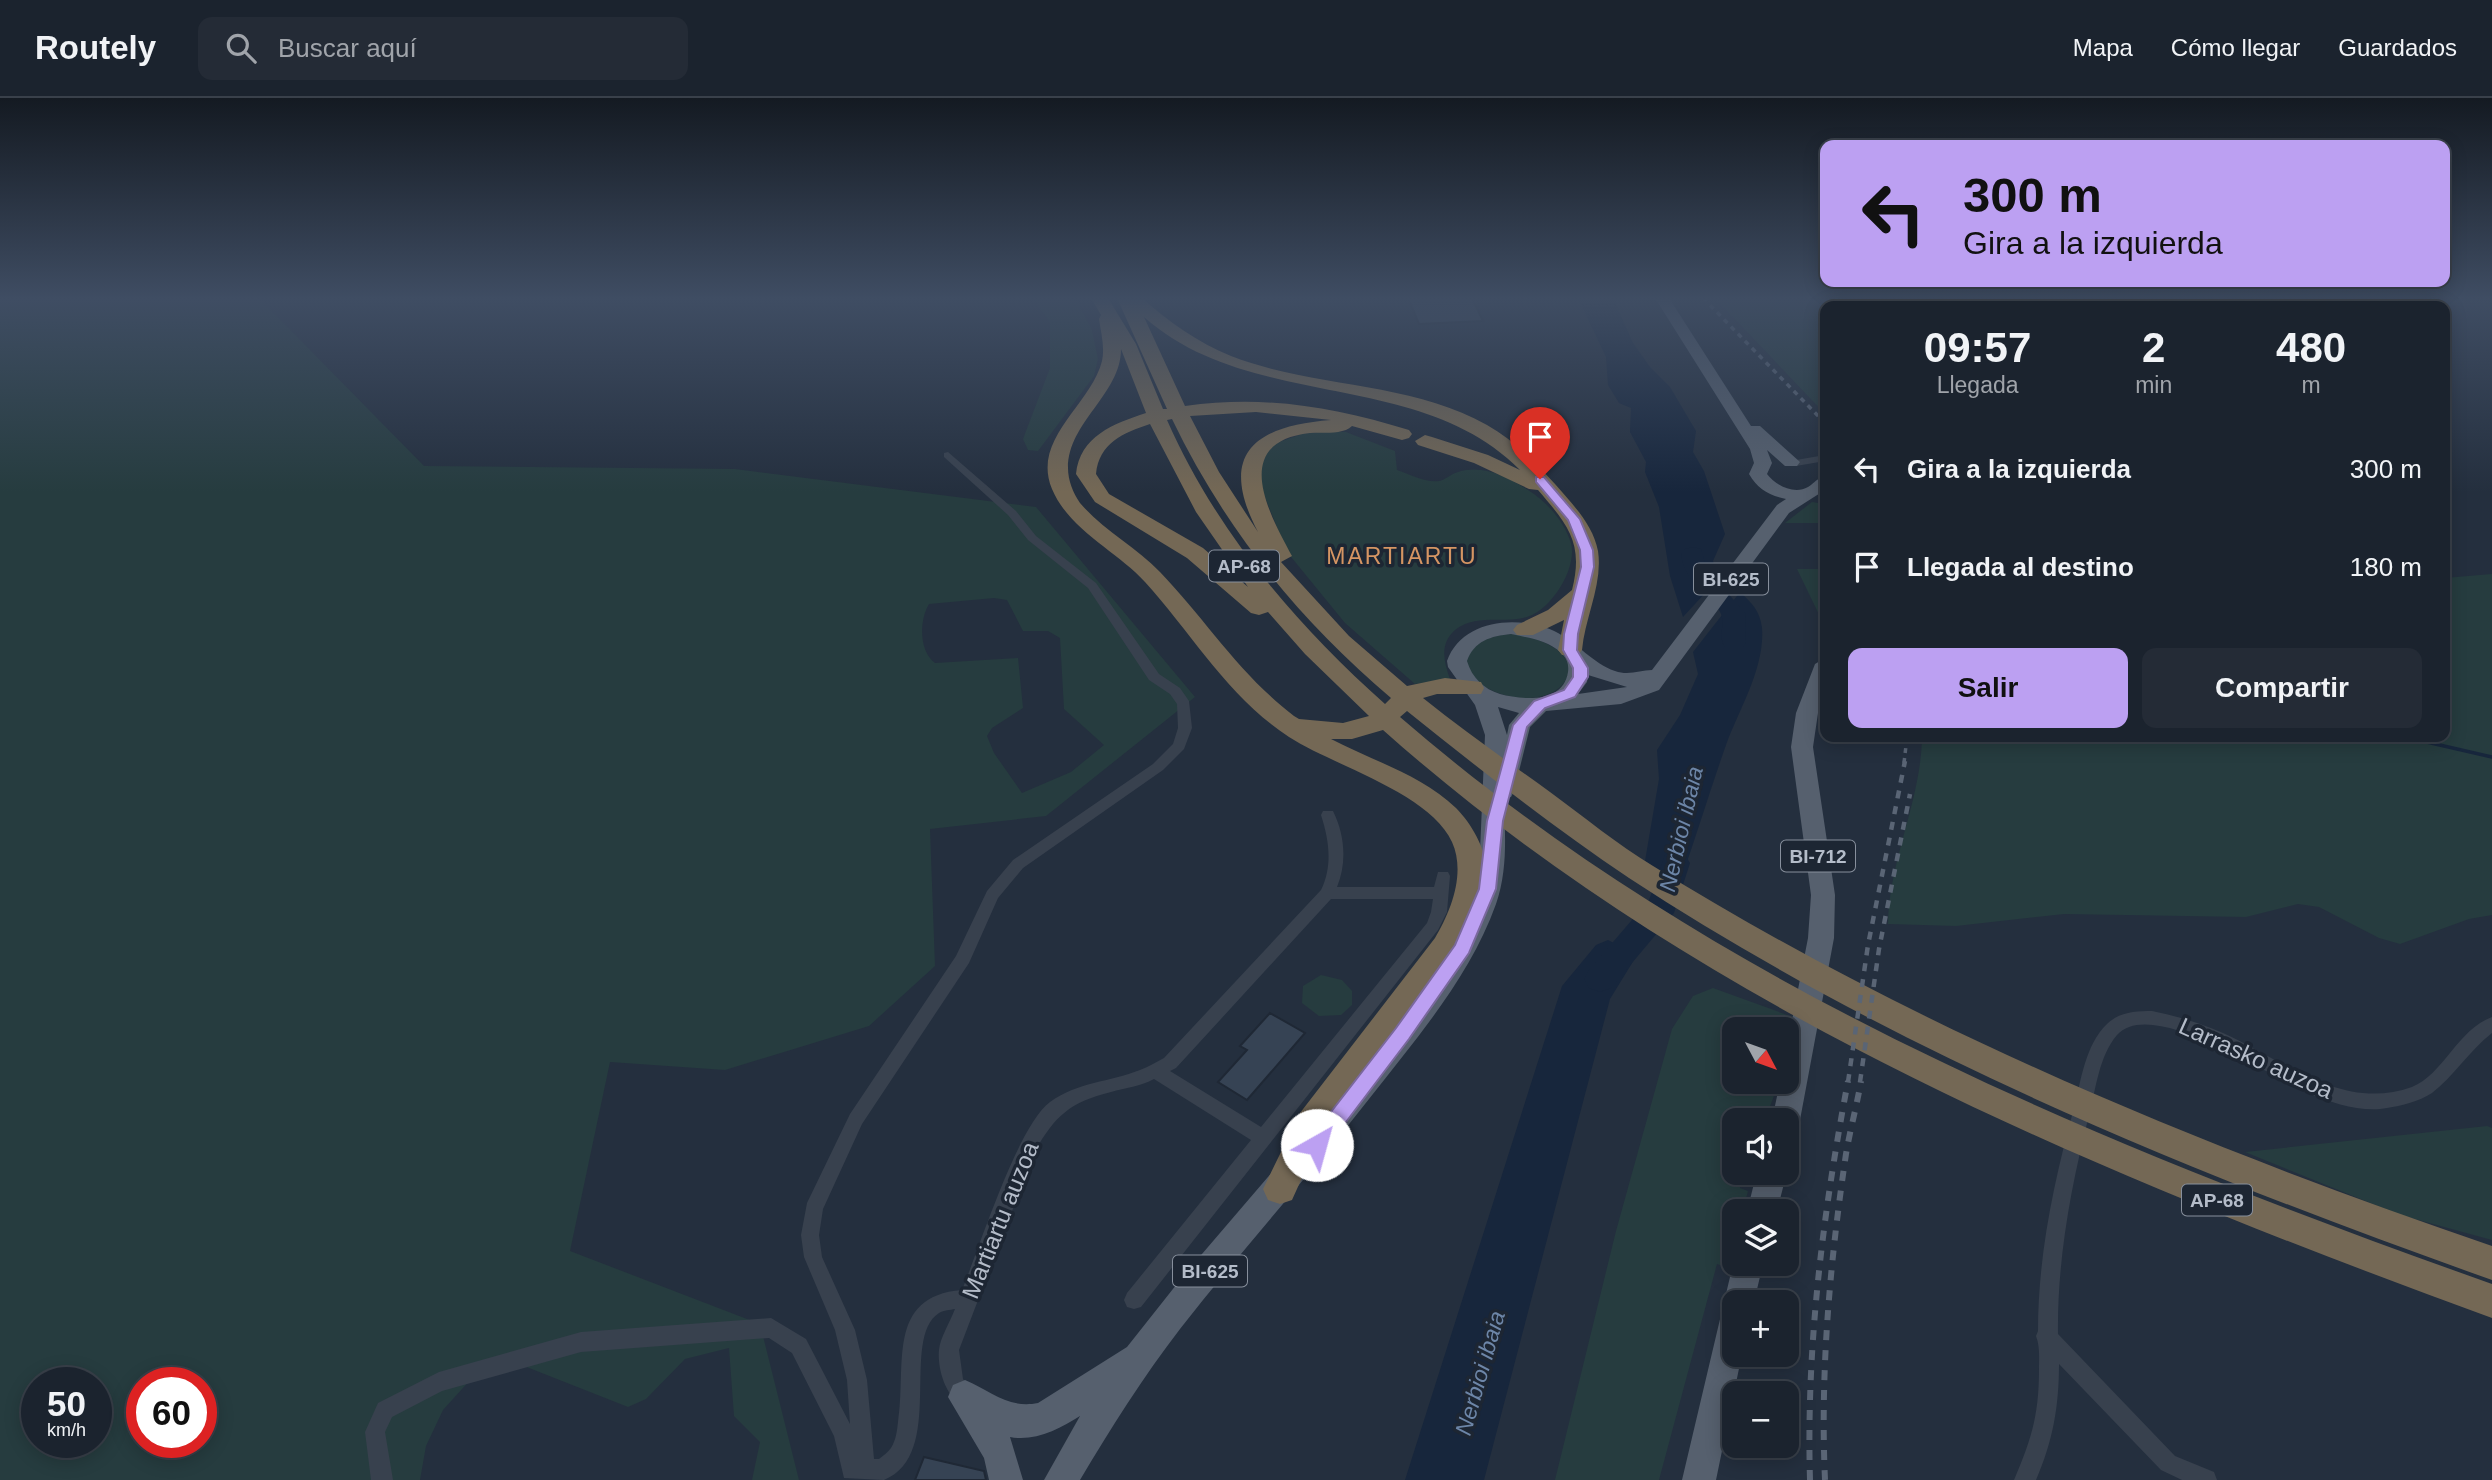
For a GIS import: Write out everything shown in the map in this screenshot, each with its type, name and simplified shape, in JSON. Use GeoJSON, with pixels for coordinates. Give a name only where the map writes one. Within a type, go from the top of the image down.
{"type":"FeatureCollection","features":[{"type":"Feature","properties":{"kind":"highway"},"geometry":{"type":"LineString","coordinates":[[1111,362],[1100,387],[1064,442],[1059,457],[1061,487],[1082,515],[1160,584],[1232,674],[1274,713],[1300,733],[1398,779],[1437,805],[1462,836],[1472,868],[1465,909],[1439,958],[1310,1125],[1280,1189]]}},
{"type":"Feature","properties":{"kind":"highway","name":"AP-68"},"geometry":{"type":"LineString","coordinates":[[1135,362],[1163,433],[1208,519],[1260,588],[1356,702],[1380,714],[1466,786],[1617,894],[1782,992],[1956,1066],[2226,1167],[2492,1262]]}},
{"type":"Feature","properties":{"kind":"highway","name":"AP-68"},"geometry":{"type":"LineString","coordinates":[[1150,362],[1169,391],[1230,511],[1288,586],[1440,725],[1639,871],[1796,964],[1956,1066],[2215,1199],[2492,1301]]}},
{"type":"Feature","properties":{"kind":"highway"},"geometry":{"type":"LineString","coordinates":[[1231,362],[1279,377],[1412,404],[1479,428],[1513,452],[1574,519],[1587,550],[1588,567],[1572,622],[1574,654]]}},
{"type":"Feature","properties":{"kind":"highway"},"geometry":{"type":"LineString","coordinates":[[1343,685],[1212,565],[1102,498],[1086,474],[1088,457],[1101,441],[1115,431],[1149,418],[1193,409],[1245,407],[1305,410],[1341,416],[1397,433],[1341,425],[1287,433],[1260,448],[1251,461],[1248,473],[1254,499],[1280,555],[1376,669]]}},
{"type":"Feature","properties":{"kind":"highway"},"geometry":{"type":"LineString","coordinates":[[1425,442],[1496,466],[1555,497]]}},
{"type":"Feature","properties":{"kind":"highway"},"geometry":{"type":"LineString","coordinates":[[1525,630],[1556,615],[1580,596]]}},
{"type":"Feature","properties":{"kind":"highway"},"geometry":{"type":"LineString","coordinates":[[1274,713],[1305,726],[1345,732],[1380,721],[1405,699],[1433,686],[1474,690]]}},
{"type":"Feature","properties":{"kind":"main road"},"geometry":{"type":"LineString","coordinates":[[1704,362],[1761,454],[1764,475],[1776,506],[1773,525]]}},
{"type":"Feature","properties":{"kind":"main road"},"geometry":{"type":"LineString","coordinates":[[1733,408],[1793,463],[1819,480]]}},
{"type":"Feature","properties":{"kind":"main road"},"geometry":{"type":"LineString","coordinates":[[1764,475],[1793,463]]}},
{"type":"Feature","properties":{"kind":"main road"},"geometry":{"type":"LineString","coordinates":[[1764,475],[1783,492],[1819,480]]}},
{"type":"Feature","properties":{"kind":"main road","name":"BI-625"},"geometry":{"type":"LineString","coordinates":[[1474,690],[1506,703],[1543,704],[1621,697],[1652,685],[1783,509],[1819,480]]}},
{"type":"Feature","properties":{"kind":"main road","name":"BI-625"},"geometry":{"type":"LineString","coordinates":[[1495,821],[1492,787],[1496,721],[1459,670],[1459,652],[1465,644],[1484,632],[1525,630],[1551,637],[1600,673],[1621,681],[1647,678],[1667,665]]}},
{"type":"Feature","properties":{"kind":"main road","name":"BI-625"},"geometry":{"type":"LineString","coordinates":[[1061,1480],[1142,1354],[1280,1189],[1387,1055],[1463,948],[1484,903],[1489,884],[1495,821],[1517,733],[1527,716],[1543,704],[1559,700],[1577,686],[1580,668],[1574,654]]}},
{"type":"Feature","properties":{"kind":"main road","name":"BI-712"},"geometry":{"type":"LineString","coordinates":[[1788,1108],[1822,928],[1823,895],[1802,747],[1807,713],[1820,678]]}},
{"type":"Feature","properties":{"kind":"main road"},"geometry":{"type":"LineString","coordinates":[[965,1397],[1004,1418],[1024,1422],[1045,1417],[1142,1354]]}},
{"type":"Feature","properties":{"kind":"main road"},"geometry":{"type":"LineString","coordinates":[[1699,1480],[1723,1367]]}},
{"type":"Feature","properties":{"kind":"main road"},"geometry":{"type":"LineString","coordinates":[[965,1397],[993,1440],[1005,1465],[1006,1480]]}},
{"type":"Feature","properties":{"kind":"street"},"geometry":{"type":"LineString","coordinates":[[864,1469],[857,1380],[845,1330],[813,1257],[810,1235],[814,1209],[856,1119],[963,959],[992,895],[1018,864],[1158,767],[1179,746],[1185,728],[1184,704],[1175,691],[1154,677],[1092,586],[1032,538],[1012,513],[948,455]]}},
{"type":"Feature","properties":{"kind":"street","name":"Martiartu auzoa"},"geometry":{"type":"LineString","coordinates":[[965,1397],[954,1383],[949,1350],[1027,1148],[1044,1119],[1056,1107],[1092,1089],[1142,1077],[1170,1063],[1327,893],[1335,878],[1338,861],[1328,815]]}},
{"type":"Feature","properties":{"kind":"street"},"geometry":{"type":"LineString","coordinates":[[1134,1300],[1433,926],[1442,884],[1327,893]]}},
{"type":"Feature","properties":{"kind":"street","name":"Larrasko auzoa"},"geometry":{"type":"LineString","coordinates":[[2046,1336],[2059,1197],[2095,1060],[2105,1037],[2122,1021],[2144,1018],[2172,1020],[2210,1032],[2304,1083],[2335,1096],[2370,1101],[2395,1101],[2422,1091],[2468,1044],[2492,1024]]}},
{"type":"Feature","properties":{"kind":"street"},"geometry":{"type":"LineString","coordinates":[[1155,1071],[1262,1137]]}},
{"type":"Feature","properties":{"kind":"street"},"geometry":{"type":"LineString","coordinates":[[382,1480],[375,1432],[386,1410],[439,1382],[582,1342],[771,1328],[799,1346],[844,1434],[851,1471],[883,1470],[890,1466],[901,1450],[910,1402],[916,1328],[922,1316],[937,1303],[968,1300]]}},
{"type":"Feature","properties":{"kind":"street"},"geometry":{"type":"LineString","coordinates":[[2025,1480],[2038,1452],[2046,1420],[2046,1336]]}},
{"type":"Feature","properties":{"kind":"street"},"geometry":{"type":"LineString","coordinates":[[2046,1336],[2168,1463],[2206,1480]]}},
{"type":"Feature","properties":{"kind":"green space"},"geometry":{"type":"Polygon","coordinates":[[[0,362],[322,362],[424,466],[735,469],[1036,507],[1195,697],[1046,816],[930,829],[935,966],[869,1026],[725,1070],[610,1062],[570,1251],[760,1324],[799,1480],[752,1480],[760,1442],[734,1416],[729,1348],[685,1359],[646,1399],[628,1407],[519,1364],[472,1378],[443,1410],[426,1446],[420,1480],[0,1480],[0,362]],[[994,598],[929,604],[922,627],[923,644],[935,663],[1018,658],[1023,708],[992,728],[987,736],[994,753],[1022,793],[1071,772],[1104,745],[1064,709],[1060,638],[1048,631],[1023,631],[1007,600],[994,598]]]}},
{"type":"Feature","properties":{"kind":"green space"},"geometry":{"type":"Polygon","coordinates":[[[1050,362],[1097,362],[1094,376],[1038,451],[1028,450],[1023,439],[1050,362]]]}},
{"type":"Feature","properties":{"kind":"green space"},"geometry":{"type":"Polygon","coordinates":[[[1776,362],[1820,362],[1820,409],[1776,362]]]}},
{"type":"Feature","properties":{"kind":"green space"},"geometry":{"type":"Polygon","coordinates":[[[1346,432],[1395,451],[1397,470],[1423,479],[1439,481],[1458,472],[1477,470],[1503,476],[1528,490],[1554,513],[1571,543],[1570,565],[1559,589],[1533,615],[1471,622],[1455,630],[1445,647],[1450,679],[1415,684],[1345,623],[1287,552],[1260,485],[1258,462],[1268,446],[1302,434],[1346,432]]]}},
{"type":"Feature","properties":{"kind":"green space"},"geometry":{"type":"Polygon","coordinates":[[[1812,502],[1820,503],[1820,523],[1785,523],[1812,502]]]}},
{"type":"Feature","properties":{"kind":"green space"},"geometry":{"type":"Polygon","coordinates":[[[1797,569],[1820,569],[1820,617],[1797,569]]]}},
{"type":"Feature","properties":{"kind":"green space"},"geometry":{"type":"Polygon","coordinates":[[[2492,574],[2492,915],[2469,919],[2400,944],[2379,938],[2319,907],[2298,904],[2246,917],[2064,914],[1956,926],[1888,924],[1894,877],[1916,784],[1922,742],[2450,742],[2450,578],[2492,574]]]}},
{"type":"Feature","properties":{"kind":"green space"},"geometry":{"type":"Polygon","coordinates":[[[1513,634],[1544,642],[1562,654],[1569,668],[1566,681],[1554,691],[1537,697],[1515,697],[1489,689],[1474,678],[1467,661],[1474,648],[1492,637],[1513,634]]]}},
{"type":"Feature","properties":{"kind":"green space"},"geometry":{"type":"Polygon","coordinates":[[[1321,975],[1342,980],[1352,991],[1352,1005],[1341,1015],[1319,1016],[1302,1003],[1303,986],[1321,975]]]}},
{"type":"Feature","properties":{"kind":"green space"},"geometry":{"type":"Polygon","coordinates":[[[1713,988],[1793,1017],[1722,1017],[1722,1094],[1775,1094],[1769,1108],[1722,1108],[1722,1185],[1740,1185],[1740,1188],[1748,1191],[1746,1199],[1722,1199],[1722,1266],[1717,1264],[1659,1480],[1555,1480],[1616,1231],[1672,1029],[1693,996],[1713,988]]]}},
{"type":"Feature","properties":{"kind":"green space"},"geometry":{"type":"Polygon","coordinates":[[[2487,1126],[2492,1128],[2492,1240],[2400,1215],[2245,1152],[2487,1126]]]}},
{"type":"Feature","properties":{"kind":"water"},"geometry":{"type":"Polygon","coordinates":[[[1606,362],[1647,362],[1670,387],[1696,431],[1693,452],[1704,471],[1725,534],[1713,561],[1719,578],[1683,617],[1670,576],[1659,507],[1645,472],[1646,462],[1630,432],[1631,408],[1619,403],[1608,385],[1606,362]]]}},
{"type":"Feature","properties":{"kind":"water"},"geometry":{"type":"Polygon","coordinates":[[[1740,592],[1755,608],[1761,622],[1762,643],[1759,658],[1750,688],[1726,745],[1680,882],[1645,861],[1659,779],[1657,750],[1680,715],[1698,674],[1693,652],[1740,592]]]}},
{"type":"Feature","properties":{"kind":"water"},"geometry":{"type":"Polygon","coordinates":[[[1608,940],[1637,955],[1610,999],[1484,1480],[1405,1480],[1562,986],[1596,945],[1608,940]]]}},
{"type":"Feature","properties":{"kind":"building"},"geometry":{"type":"Polygon","coordinates":[[[1270,1013],[1305,1033],[1247,1100],[1218,1082],[1247,1050],[1240,1046],[1270,1013]]]}},
{"type":"Feature","properties":{"kind":"building"},"geometry":{"type":"Polygon","coordinates":[[[924,1457],[984,1471],[986,1480],[915,1480],[924,1457]]]}},
{"type":"Feature","properties":{"kind":"waterway","name":"Nerbioi ibaia"},"geometry":{"type":"LineString","coordinates":[[1693,554],[1695,570],[1733,613],[1734,642]]}},
{"type":"Feature","properties":{"kind":"waterway"},"geometry":{"type":"LineString","coordinates":[[2427,742],[2492,757]]}},
{"type":"Feature","properties":{"kind":"waterway","name":"Nerbioi ibaia"},"geometry":{"type":"LineString","coordinates":[[1600,979],[1663,905],[1675,863]]}},
{"type":"Feature","properties":{"kind":"railway"},"geometry":{"type":"LineString","coordinates":[[1766,362],[1820,418]]}},
{"type":"Feature","properties":{"kind":"railway"},"geometry":{"type":"LineString","coordinates":[[1904,763],[1906,742]]}},
{"type":"Feature","properties":{"kind":"railway"},"geometry":{"type":"LineString","coordinates":[[1848,1082],[1868,945],[1905,761]]}},
{"type":"Feature","properties":{"kind":"railway"},"geometry":{"type":"LineString","coordinates":[[1860,1082],[1879,949],[1910,794]]}},
{"type":"Feature","properties":{"kind":"railway"},"geometry":{"type":"LineString","coordinates":[[1810,1480],[1809,1430],[1818,1280],[1848,1081]]}},
{"type":"Feature","properties":{"kind":"railway"},"geometry":{"type":"LineString","coordinates":[[1825,1480],[1825,1358],[1831,1276],[1846,1154],[1861,1081]]}},
{"type":"Feature","properties":{"kind":"district","name":"MARTIARTU"},"geometry":{"type":"Point","coordinates":[1402,556]}},
{"type":"Feature","properties":{"kind":"route"},"geometry":{"type":"LineString","coordinates":[[1317,1145],[1403,1034],[1463,948],[1484,903],[1491,874],[1495,821],[1520,725],[1540,705],[1559,700],[1577,686],[1580,668],[1570,650],[1571,634],[1588,567],[1587,550],[1574,519],[1540,479]]}}]}
